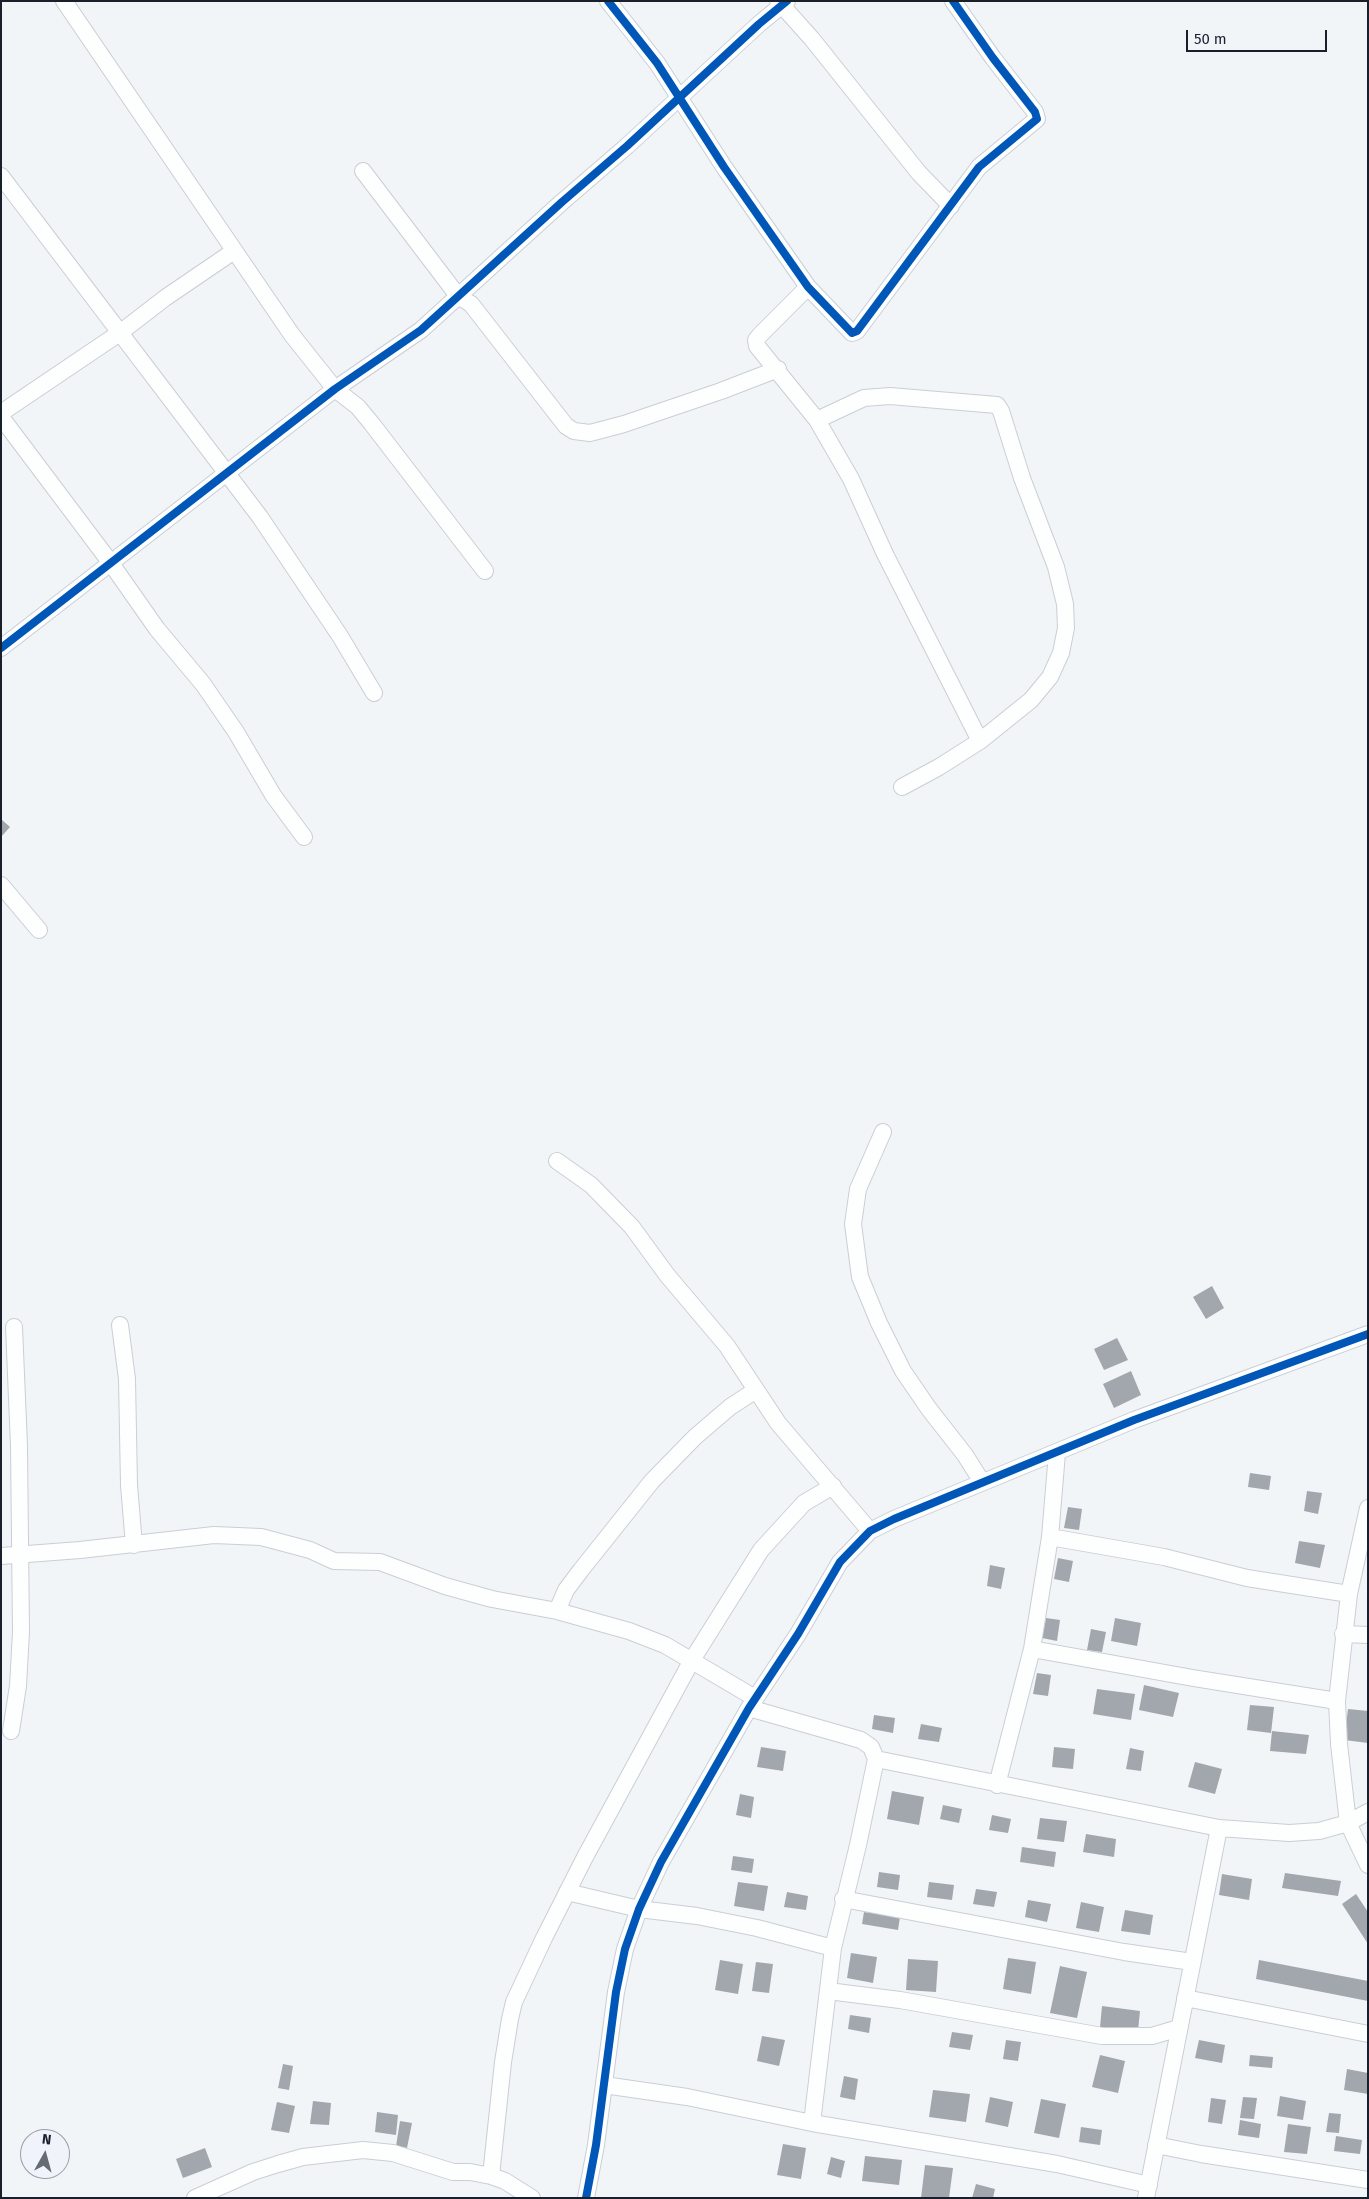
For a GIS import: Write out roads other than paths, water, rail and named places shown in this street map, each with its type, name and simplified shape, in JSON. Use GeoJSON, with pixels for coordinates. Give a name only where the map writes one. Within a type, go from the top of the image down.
{"type":"FeatureCollection","features":[{"type":"Feature","properties":{"kind":"street"},"geometry":{"type":"LineString","coordinates":[[64,1],[292,335],[335,389],[358,408],[372,424],[485,571]]}},
{"type":"Feature","properties":{"kind":"street"},"geometry":{"type":"LineString","coordinates":[[608,1],[657,63],[724,167],[808,286],[848,330],[852,332],[857,331],[979,168],[1037,119],[1035,112],[993,58],[953,1]]}},
{"type":"Feature","properties":{"kind":"street"},"geometry":{"type":"LineString","coordinates":[[1,648],[335,389],[421,330],[782,3],[918,173],[951,206]]}},
{"type":"Feature","properties":{"kind":"street"},"geometry":{"type":"LineString","coordinates":[[363,171],[458,296],[471,304],[566,426],[574,431],[590,433],[624,424],[721,392],[778,369]]}},
{"type":"Feature","properties":{"kind":"street"},"geometry":{"type":"LineString","coordinates":[[1,176],[260,517],[340,636],[374,693]]}},
{"type":"Feature","properties":{"kind":"street"},"geometry":{"type":"LineString","coordinates":[[234,251],[1,415],[157,629],[219,706],[273,795],[304,837]]}},
{"type":"Feature","properties":{"kind":"street"},"geometry":{"type":"LineString","coordinates":[[808,286],[756,340],[757,346],[778,369],[818,420],[851,479],[885,554],[980,741]]}},
{"type":"Feature","properties":{"kind":"street"},"geometry":{"type":"LineString","coordinates":[[818,420],[864,398],[890,396],[997,405],[1002,412],[1022,478],[1056,567],[1065,604],[1066,628],[1061,653],[1050,676],[1030,700],[1005,723],[980,741],[939,768],[902,787]]}},
{"type":"Feature","properties":{"kind":"street"},"geometry":{"type":"LineString","coordinates":[[1,884],[39,930]]}},
{"type":"Feature","properties":{"kind":"street"},"geometry":{"type":"LineString","coordinates":[[883,1132],[858,1189],[853,1224],[860,1277],[879,1323],[904,1371],[929,1409],[965,1455],[982,1482]]}},
{"type":"Feature","properties":{"kind":"street"},"geometry":{"type":"LineString","coordinates":[[557,1160],[591,1185],[632,1227],[667,1275],[727,1346],[778,1423],[870,1531]]}},
{"type":"Feature","properties":{"kind":"street"},"geometry":{"type":"LineString","coordinates":[[120,1326],[127,1379],[128,1459],[134,1545]]}},
{"type":"Feature","properties":{"kind":"street"},"geometry":{"type":"LineString","coordinates":[[11,1731],[18,1686],[21,1554],[20,1446],[14,1328]]}},
{"type":"Feature","properties":{"kind":"street"},"geometry":{"type":"LineString","coordinates":[[586,2198],[604,2085],[616,1992],[625,1949],[639,1909],[662,1862],[752,1703],[798,1634],[840,1562],[870,1531],[982,1482],[1212,1390],[1368,1334]]}},
{"type":"Feature","properties":{"kind":"street"},"geometry":{"type":"LineString","coordinates":[[557,1611],[566,1590],[652,1481],[695,1437],[730,1407],[756,1390]]}},
{"type":"Feature","properties":{"kind":"street"},"geometry":{"type":"LineString","coordinates":[[997,1785],[1032,1649],[1050,1537],[1057,1453]]}},
{"type":"Feature","properties":{"kind":"street"},"geometry":{"type":"LineString","coordinates":[[491,2176],[505,2045],[512,2011],[568,1892],[692,1660],[761,1550],[804,1503],[833,1486]]}},
{"type":"Feature","properties":{"kind":"street"},"geometry":{"type":"LineString","coordinates":[[1368,1508],[1349,1594],[1343,1634],[1337,1701],[1339,1744],[1348,1823],[1368,1865]]}},
{"type":"Feature","properties":{"kind":"street"},"geometry":{"type":"LineString","coordinates":[[1,1556],[134,1545],[214,1535],[261,1537],[310,1550],[334,1561],[380,1562],[445,1586],[557,1611],[629,1631],[665,1645],[692,1660],[752,1703],[861,1740],[870,1747],[876,1759],[858,1845],[843,1898],[833,1948],[812,2123]]}},
{"type":"Feature","properties":{"kind":"street"},"geometry":{"type":"LineString","coordinates":[[1050,1537],[1164,1557],[1247,1578],[1349,1594]]}},
{"type":"Feature","properties":{"kind":"street"},"geometry":{"type":"LineString","coordinates":[[1343,1634],[1368,1635]]}},
{"type":"Feature","properties":{"kind":"street"},"geometry":{"type":"LineString","coordinates":[[1032,1649],[1184,1677],[1337,1701]]}},
{"type":"Feature","properties":{"kind":"street"},"geometry":{"type":"LineString","coordinates":[[876,1759],[997,1785],[1220,1828],[1289,1833],[1319,1831],[1348,1823],[1368,1812]]}},
{"type":"Feature","properties":{"kind":"street"},"geometry":{"type":"LineString","coordinates":[[604,2085],[687,2097],[812,2123],[1057,2164],[1148,2191],[1220,1828]]}},
{"type":"Feature","properties":{"kind":"street"},"geometry":{"type":"LineString","coordinates":[[568,1892],[639,1909],[697,1916],[757,1928],[833,1948]]}},
{"type":"Feature","properties":{"kind":"street"},"geometry":{"type":"LineString","coordinates":[[843,1898],[1115,1950],[1192,1962]]}},
{"type":"Feature","properties":{"kind":"street"},"geometry":{"type":"LineString","coordinates":[[828,1991],[900,2000],[1102,2036],[1152,2036],[1179,2028]]}},
{"type":"Feature","properties":{"kind":"street"},"geometry":{"type":"LineString","coordinates":[[1185,1998],[1368,2034]]}},
{"type":"Feature","properties":{"kind":"street"},"geometry":{"type":"LineString","coordinates":[[1156,2145],[1219,2157],[1368,2180]]}},
{"type":"Feature","properties":{"kind":"street"},"geometry":{"type":"LineString","coordinates":[[195,2198],[253,2172],[304,2157],[363,2150],[393,2153],[453,2172],[470,2172],[491,2176],[505,2181],[532,2198]]}}]}
